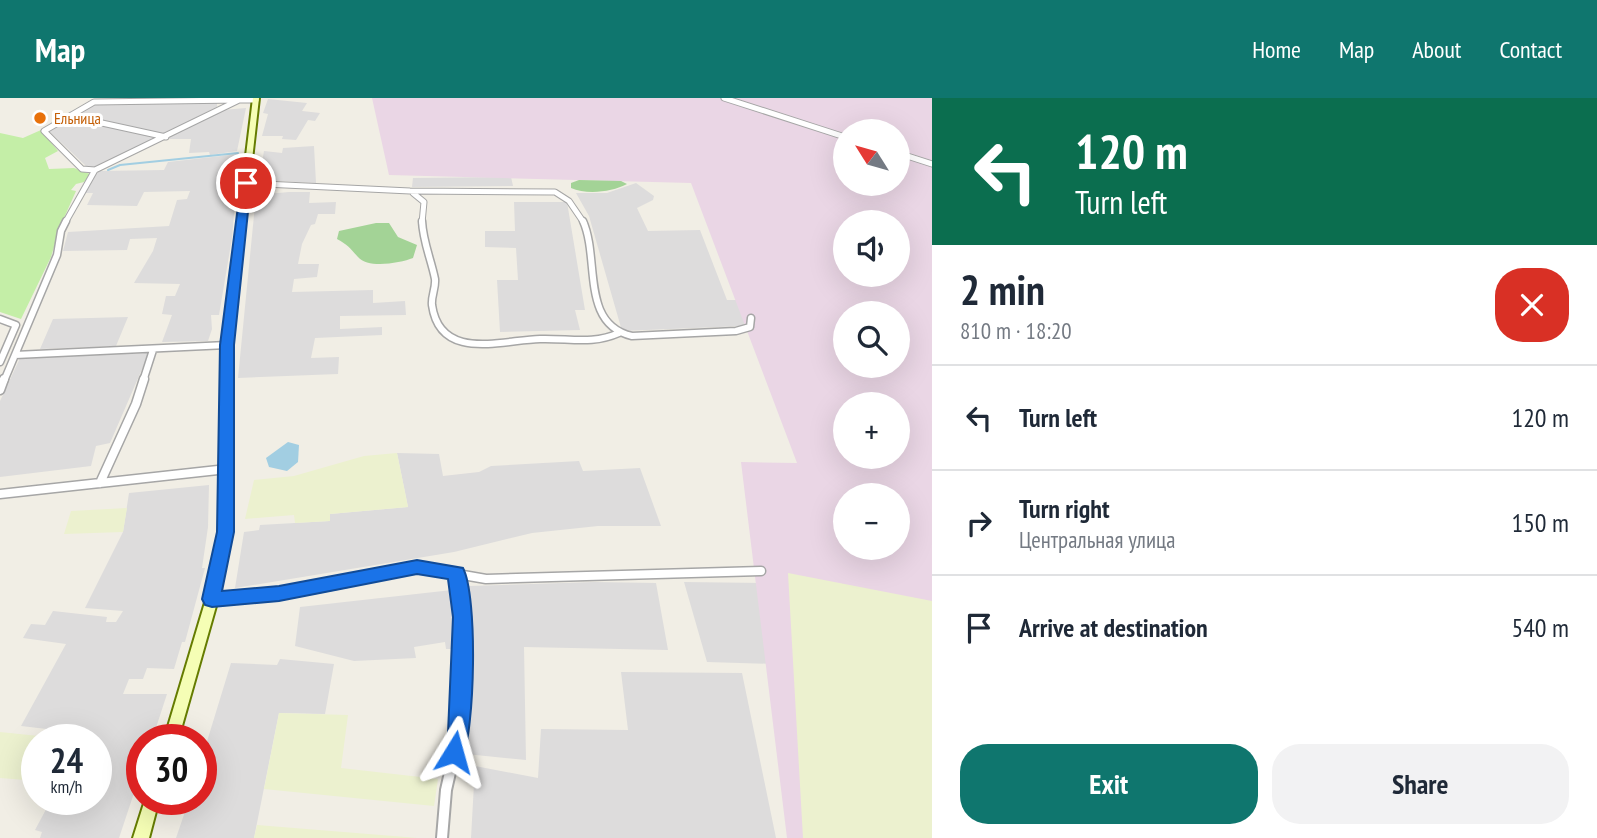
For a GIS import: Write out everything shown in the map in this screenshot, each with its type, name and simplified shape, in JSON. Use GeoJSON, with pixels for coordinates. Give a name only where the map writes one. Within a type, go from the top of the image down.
{"type":"FeatureCollection","features":[{"type":"Feature","properties":{"kind":"main road"},"geometry":{"type":"LineString","coordinates":[[176,724],[212,599],[225,532],[227,345],[256,99]]}},
{"type":"Feature","properties":{"kind":"main road"},"geometry":{"type":"LineString","coordinates":[[141,838],[148,815]]}},
{"type":"Feature","properties":{"kind":"street"},"geometry":{"type":"LineString","coordinates":[[724,98],[833,133]]}},
{"type":"Feature","properties":{"kind":"street"},"geometry":{"type":"LineString","coordinates":[[239,100],[95,170],[82,169],[44,131],[94,102],[256,99]]}},
{"type":"Feature","properties":{"kind":"street"},"geometry":{"type":"LineString","coordinates":[[70,116],[166,137]]}},
{"type":"Feature","properties":{"kind":"street"},"geometry":{"type":"LineString","coordinates":[[910,157],[932,164]]}},
{"type":"Feature","properties":{"kind":"street"},"geometry":{"type":"LineString","coordinates":[[0,390],[57,256],[64,224],[95,170]]}},
{"type":"Feature","properties":{"kind":"street"},"geometry":{"type":"LineString","coordinates":[[246,183],[410,191],[528,190],[561,195],[574,205],[584,219],[597,305],[619,333]]}},
{"type":"Feature","properties":{"kind":"street"},"geometry":{"type":"LineString","coordinates":[[410,191],[424,202],[421,238],[436,287],[431,304],[441,329],[453,341],[479,345],[545,339],[591,344],[619,333],[632,336],[736,331],[750,327],[751,318]]}},
{"type":"Feature","properties":{"kind":"street"},"geometry":{"type":"LineString","coordinates":[[0,319],[16,326],[0,362]]}},
{"type":"Feature","properties":{"kind":"street"},"geometry":{"type":"LineString","coordinates":[[15,355],[227,345]]}},
{"type":"Feature","properties":{"kind":"street"},"geometry":{"type":"LineString","coordinates":[[100,483],[136,404],[153,350]]}},
{"type":"Feature","properties":{"kind":"street"},"geometry":{"type":"LineString","coordinates":[[0,494],[227,469]]}},
{"type":"Feature","properties":{"kind":"street"},"geometry":{"type":"LineString","coordinates":[[212,599],[279,594],[417,567],[486,579],[761,571]]}},
{"type":"Feature","properties":{"kind":"street"},"geometry":{"type":"LineString","coordinates":[[442,838],[446,790],[459,733],[463,617],[456,573]]}},
{"type":"Feature","properties":{"kind":"shaded area"},"geometry":{"type":"Polygon","coordinates":[[[372,98],[932,98],[932,838],[787,838],[741,462],[797,463],[691,183],[389,175],[372,98]]]}},
{"type":"Feature","properties":{"kind":"shaded area"},"geometry":{"type":"Polygon","coordinates":[[[268,99],[307,103],[302,111],[320,113],[315,121],[308,120],[296,140],[282,139],[283,136],[262,136],[268,114],[263,113],[268,99]]]}},
{"type":"Feature","properties":{"kind":"shaded area"},"geometry":{"type":"Polygon","coordinates":[[[217,101],[217,107],[165,134],[76,114],[96,104],[217,101]]]}},
{"type":"Feature","properties":{"kind":"shaded area"},"geometry":{"type":"Polygon","coordinates":[[[246,108],[237,151],[210,155],[209,152],[189,153],[191,139],[166,139],[222,110],[246,108]]]}},
{"type":"Feature","properties":{"kind":"shaded area"},"geometry":{"type":"Polygon","coordinates":[[[70,119],[159,138],[101,167],[91,168],[48,130],[70,119]]]}},
{"type":"Feature","properties":{"kind":"shaded area"},"geometry":{"type":"Polygon","coordinates":[[[314,146],[316,183],[259,180],[264,151],[282,153],[283,148],[314,146]]]}},
{"type":"Feature","properties":{"kind":"shaded area"},"geometry":{"type":"Polygon","coordinates":[[[239,154],[232,238],[219,315],[211,315],[212,329],[208,341],[162,342],[172,315],[162,314],[166,296],[175,296],[180,284],[134,283],[153,251],[157,238],[130,239],[127,250],[63,251],[68,232],[169,226],[177,200],[187,199],[190,191],[144,192],[137,206],[87,205],[93,193],[83,193],[100,171],[164,170],[168,162],[239,154]]]}},
{"type":"Feature","properties":{"kind":"shaded area"},"geometry":{"type":"Polygon","coordinates":[[[511,177],[513,186],[412,187],[413,178],[511,177]]]}},
{"type":"Feature","properties":{"kind":"shaded area"},"geometry":{"type":"Polygon","coordinates":[[[636,183],[654,196],[653,200],[637,208],[648,231],[700,230],[727,300],[737,300],[745,321],[743,326],[622,331],[589,216],[576,193],[607,193],[636,183]]]}},
{"type":"Feature","properties":{"kind":"shaded area"},"geometry":{"type":"Polygon","coordinates":[[[310,192],[309,203],[336,202],[335,214],[318,214],[302,244],[298,264],[319,264],[317,277],[294,279],[292,292],[373,290],[373,303],[405,301],[406,315],[340,316],[340,329],[382,327],[382,335],[315,338],[311,358],[339,357],[338,374],[238,378],[256,195],[310,192]]]}},
{"type":"Feature","properties":{"kind":"shaded area"},"geometry":{"type":"Polygon","coordinates":[[[514,202],[567,202],[585,310],[575,310],[580,330],[500,332],[497,280],[518,280],[516,248],[485,247],[485,231],[515,231],[514,202]]]}},
{"type":"Feature","properties":{"kind":"shaded area"},"geometry":{"type":"Polygon","coordinates":[[[128,317],[116,346],[40,349],[53,319],[128,317]]]}},
{"type":"Feature","properties":{"kind":"shaded area"},"geometry":{"type":"Polygon","coordinates":[[[149,353],[110,443],[96,446],[91,466],[0,477],[0,401],[20,358],[149,353]]]}},
{"type":"Feature","properties":{"kind":"shaded area"},"geometry":{"type":"Polygon","coordinates":[[[397,453],[439,454],[443,476],[479,472],[491,466],[579,461],[583,471],[640,468],[661,526],[598,526],[532,533],[454,552],[235,588],[244,532],[259,530],[260,525],[330,521],[330,514],[408,507],[397,453]]]}},
{"type":"Feature","properties":{"kind":"shaded area"},"geometry":{"type":"Polygon","coordinates":[[[209,485],[208,527],[202,568],[205,568],[185,642],[182,642],[174,669],[147,668],[143,679],[129,679],[123,694],[167,694],[157,724],[126,724],[127,815],[119,838],[40,838],[42,832],[35,830],[43,815],[112,815],[112,724],[22,724],[66,644],[23,638],[31,624],[45,625],[53,611],[107,617],[106,622],[116,622],[123,611],[85,608],[123,532],[129,493],[209,485]]]}},
{"type":"Feature","properties":{"kind":"shaded area"},"geometry":{"type":"Polygon","coordinates":[[[684,582],[764,583],[775,664],[707,662],[684,582]]]}},
{"type":"Feature","properties":{"kind":"shaded area"},"geometry":{"type":"Polygon","coordinates":[[[656,583],[668,650],[524,647],[526,760],[466,754],[469,586],[656,583]]]}},
{"type":"Feature","properties":{"kind":"shaded area"},"geometry":{"type":"Polygon","coordinates":[[[452,590],[458,649],[446,649],[445,642],[414,647],[416,658],[354,661],[295,646],[300,607],[452,590]]]}},
{"type":"Feature","properties":{"kind":"shaded area"},"geometry":{"type":"Polygon","coordinates":[[[280,659],[334,664],[325,714],[279,713],[254,838],[176,838],[184,815],[217,815],[217,724],[212,724],[231,663],[277,665],[280,659]]]}},
{"type":"Feature","properties":{"kind":"shaded area"},"geometry":{"type":"Polygon","coordinates":[[[621,672],[742,673],[776,838],[471,838],[475,766],[538,778],[541,729],[628,730],[621,672]]]}},
{"type":"Feature","properties":{"kind":"green space"},"geometry":{"type":"Polygon","coordinates":[[[41,130],[58,151],[45,158],[49,169],[74,168],[90,174],[84,182],[76,184],[71,190],[76,191],[60,227],[51,257],[21,319],[0,312],[0,133],[23,138],[41,130]]]}},
{"type":"Feature","properties":{"kind":"green space"},"geometry":{"type":"Polygon","coordinates":[[[579,180],[621,181],[627,184],[599,192],[571,188],[571,183],[579,180]]]}},
{"type":"Feature","properties":{"kind":"green space"},"geometry":{"type":"Polygon","coordinates":[[[389,223],[398,237],[417,245],[413,258],[393,263],[369,263],[337,239],[339,231],[389,223]]]}},
{"type":"Feature","properties":{"kind":"green space"},"geometry":{"type":"Polygon","coordinates":[[[397,453],[408,507],[330,514],[330,521],[295,523],[294,515],[245,519],[254,480],[294,476],[364,456],[397,453]]]}},
{"type":"Feature","properties":{"kind":"green space"},"geometry":{"type":"Polygon","coordinates":[[[127,508],[123,532],[64,534],[71,511],[127,508]]]}},
{"type":"Feature","properties":{"kind":"green space"},"geometry":{"type":"Polygon","coordinates":[[[788,573],[932,601],[932,838],[803,838],[788,573]]]}},
{"type":"Feature","properties":{"kind":"green space"},"geometry":{"type":"Polygon","coordinates":[[[279,713],[348,715],[341,768],[438,779],[434,806],[264,789],[279,713]]]}},
{"type":"Feature","properties":{"kind":"green space"},"geometry":{"type":"Polygon","coordinates":[[[0,732],[21,734],[21,780],[0,778],[0,732]]]}},
{"type":"Feature","properties":{"kind":"green space"},"geometry":{"type":"Polygon","coordinates":[[[257,825],[418,838],[254,838],[257,825]]]}},
{"type":"Feature","properties":{"kind":"water"},"geometry":{"type":"Polygon","coordinates":[[[288,442],[299,445],[298,462],[287,471],[269,467],[266,458],[288,442]]]}},
{"type":"Feature","properties":{"kind":"waterway"},"geometry":{"type":"LineString","coordinates":[[108,170],[120,165],[238,153]]}},
{"type":"Feature","properties":{"kind":"place","name":"Ельница"},"geometry":{"type":"Point","coordinates":[40,118]}},
{"type":"Feature","properties":{"kind":"route"},"geometry":{"type":"LineString","coordinates":[[246,183],[227,345],[225,532],[212,599],[279,594],[417,567],[456,573],[463,617],[459,733],[454,752]]}}]}
